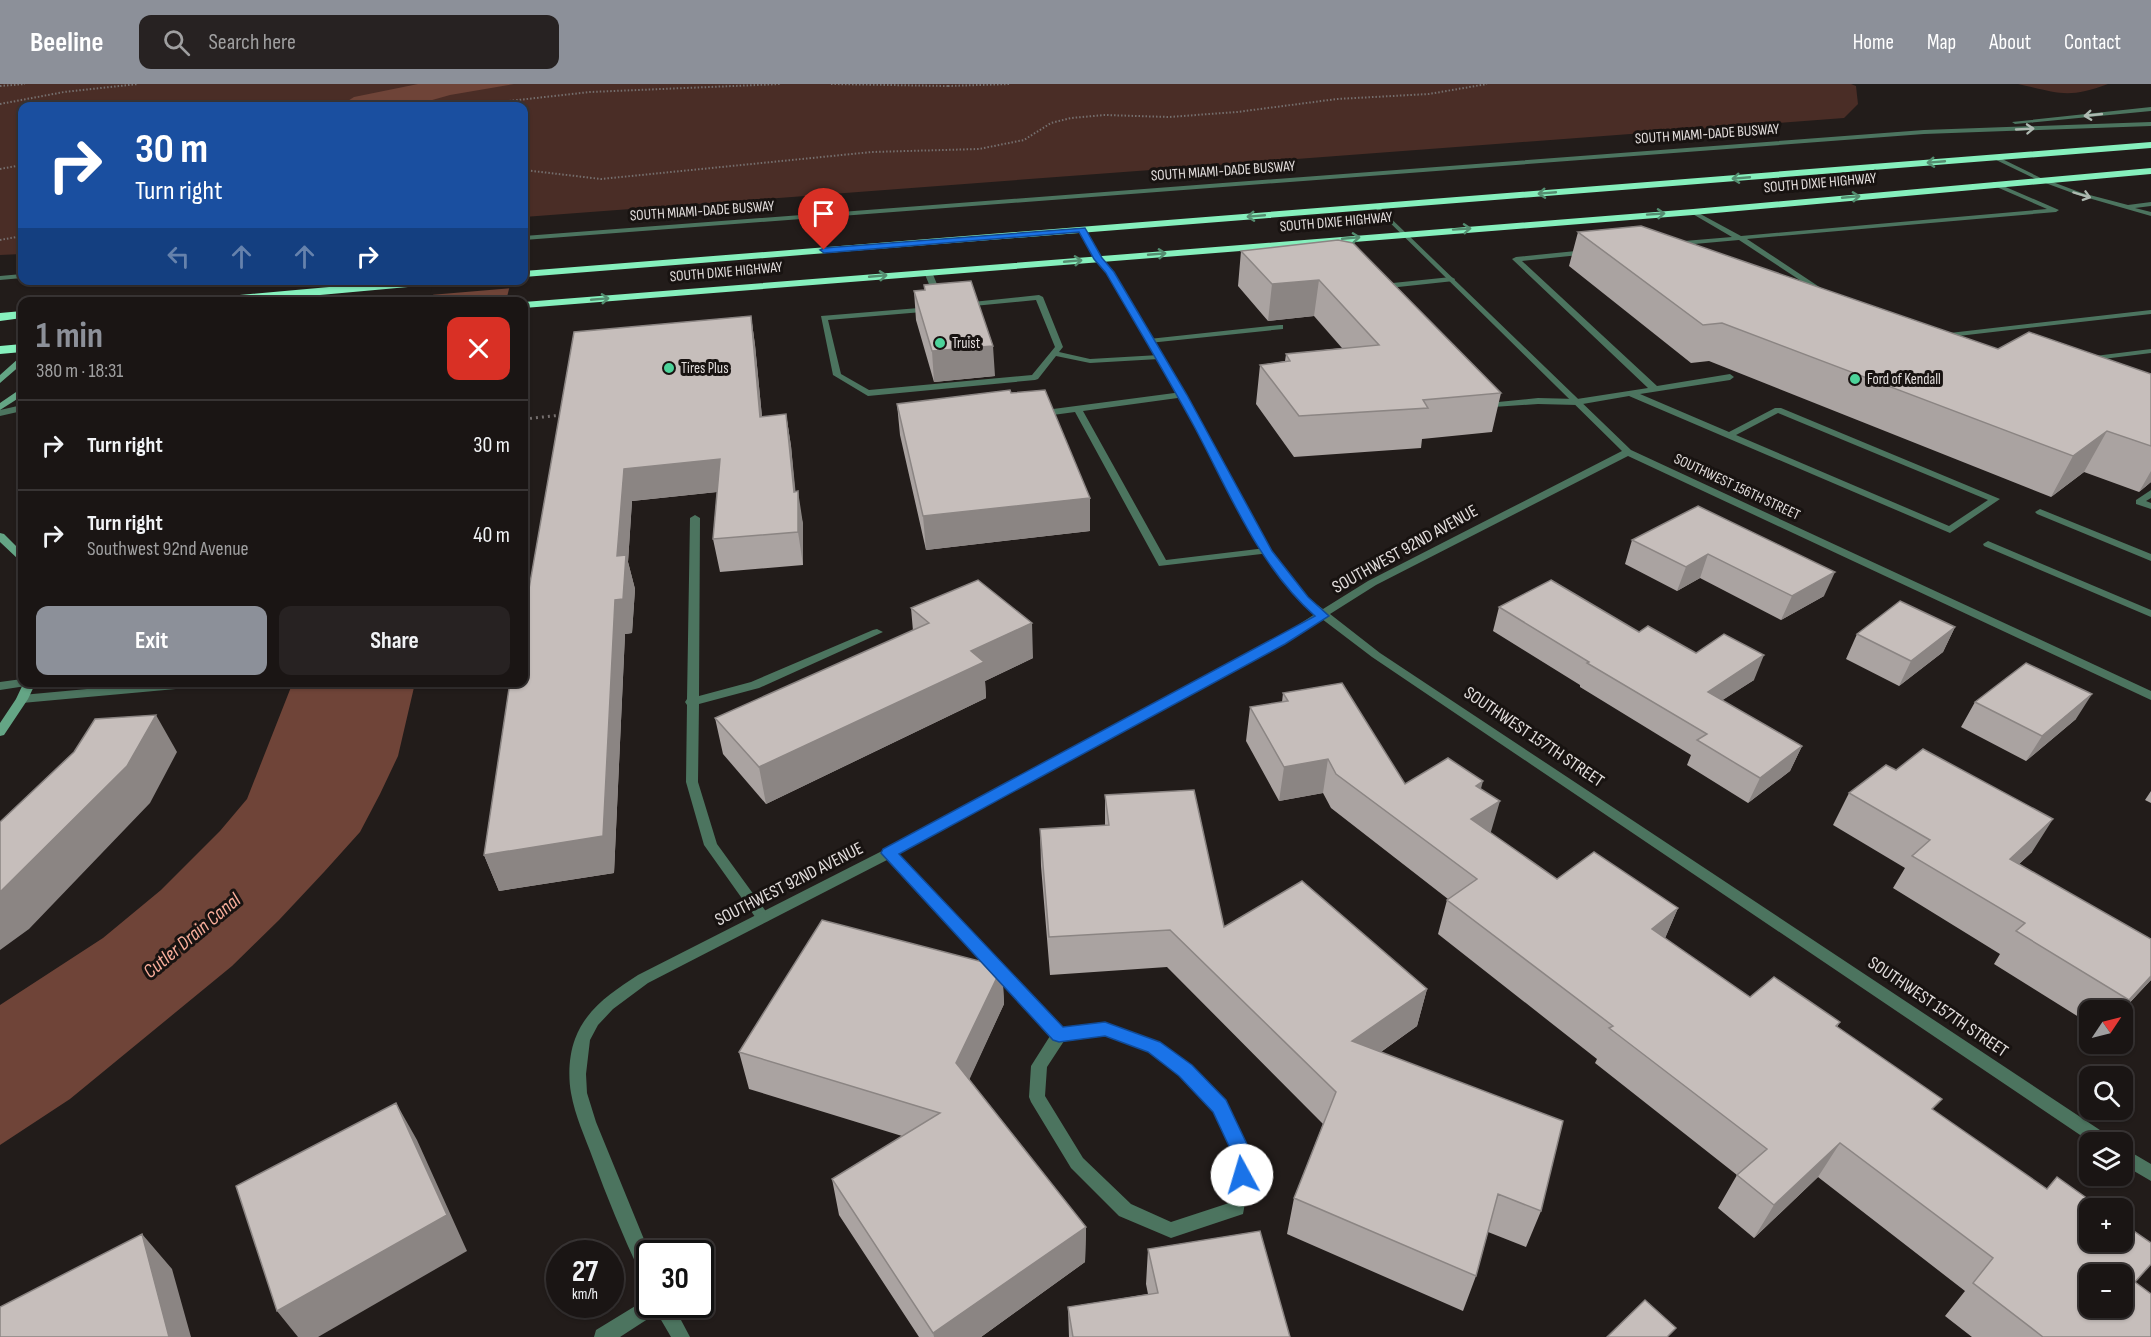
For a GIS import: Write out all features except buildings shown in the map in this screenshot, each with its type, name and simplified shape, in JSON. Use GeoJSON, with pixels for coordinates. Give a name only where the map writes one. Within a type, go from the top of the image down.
{"type":"FeatureCollection","features":[{"type":"Feature","properties":{"kind":"highway","name":"SOUTH DIXIE HIGHWAY"},"geometry":{"type":"LineString","coordinates":[[528,274],[2151,145]]}},
{"type":"Feature","properties":{"kind":"highway","name":"SOUTH DIXIE HIGHWAY"},"geometry":{"type":"LineString","coordinates":[[528,305],[1404,233],[1693,212],[2151,171]]}},
{"type":"Feature","properties":{"kind":"highway"},"geometry":{"type":"LineString","coordinates":[[255,297],[397,285]]}},
{"type":"Feature","properties":{"kind":"highway"},"geometry":{"type":"LineString","coordinates":[[0,317],[18,315]]}},
{"type":"Feature","properties":{"kind":"highway"},"geometry":{"type":"LineString","coordinates":[[0,350],[18,348]]}},
{"type":"Feature","properties":{"kind":"street","name":"SOUTH MIAMI-DADE BUSWAY"},"geometry":{"type":"LineString","coordinates":[[1924,132],[1958,126],[2151,110]]}},
{"type":"Feature","properties":{"kind":"street","name":"SOUTH MIAMI-DADE BUSWAY"},"geometry":{"type":"LineString","coordinates":[[528,238],[1924,132],[2151,124]]}},
{"type":"Feature","properties":{"kind":"street"},"geometry":{"type":"LineString","coordinates":[[1994,157],[2080,195],[2151,214]]}},
{"type":"Feature","properties":{"kind":"street"},"geometry":{"type":"LineString","coordinates":[[1657,245],[2056,210],[1994,184]]}},
{"type":"Feature","properties":{"kind":"street"},"geometry":{"type":"LineString","coordinates":[[2124,207],[2151,204]]}},
{"type":"Feature","properties":{"kind":"street","name":"SOUTHWEST 156TH STREET"},"geometry":{"type":"LineString","coordinates":[[1377,207],[1628,452],[2151,696]]}},
{"type":"Feature","properties":{"kind":"street"},"geometry":{"type":"LineString","coordinates":[[1693,212],[1740,238],[1829,298]]}},
{"type":"Feature","properties":{"kind":"street","name":"SOUTHWEST 157TH STREET"},"geometry":{"type":"LineString","coordinates":[[1082,230],[1098,259],[1110,272],[1182,395],[1266,552],[1304,600],[1376,655],[2090,1132]]}},
{"type":"Feature","properties":{"kind":"street"},"geometry":{"type":"LineString","coordinates":[[1598,251],[1516,259],[1655,389]]}},
{"type":"Feature","properties":{"kind":"street"},"geometry":{"type":"LineString","coordinates":[[928,272],[942,308],[825,318],[837,375],[868,393],[1035,377],[1059,347],[1039,297],[953,307]]}},
{"type":"Feature","properties":{"kind":"street"},"geometry":{"type":"LineString","coordinates":[[0,278],[18,276]]}},
{"type":"Feature","properties":{"kind":"street"},"geometry":{"type":"LineString","coordinates":[[1390,294],[1383,286],[1451,279]]}},
{"type":"Feature","properties":{"kind":"street"},"geometry":{"type":"LineString","coordinates":[[1941,336],[2151,312]]}},
{"type":"Feature","properties":{"kind":"street"},"geometry":{"type":"LineString","coordinates":[[1149,341],[1280,327]]}},
{"type":"Feature","properties":{"kind":"street"},"geometry":{"type":"LineString","coordinates":[[1929,334],[1963,343]]}},
{"type":"Feature","properties":{"kind":"street"},"geometry":{"type":"LineString","coordinates":[[2074,360],[2151,351]]}},
{"type":"Feature","properties":{"kind":"street"},"geometry":{"type":"LineString","coordinates":[[1054,353],[1090,361],[1159,357]]}},
{"type":"Feature","properties":{"kind":"street"},"geometry":{"type":"LineString","coordinates":[[0,380],[18,364]]}},
{"type":"Feature","properties":{"kind":"street"},"geometry":{"type":"LineString","coordinates":[[1481,389],[1496,405],[1539,401],[1577,402],[1730,377]]}},
{"type":"Feature","properties":{"kind":"street"},"geometry":{"type":"LineString","coordinates":[[1630,393],[1950,530],[1995,499],[1778,410],[1730,435]]}},
{"type":"Feature","properties":{"kind":"street"},"geometry":{"type":"LineString","coordinates":[[0,407],[18,395]]}},
{"type":"Feature","properties":{"kind":"street"},"geometry":{"type":"LineString","coordinates":[[1032,414],[1182,395]]}},
{"type":"Feature","properties":{"kind":"street"},"geometry":{"type":"LineString","coordinates":[[0,413],[18,409]]}},
{"type":"Feature","properties":{"kind":"street"},"geometry":{"type":"LineString","coordinates":[[1078,409],[1163,564],[1266,552]]}},
{"type":"Feature","properties":{"kind":"street","name":"SOUTHWEST 92ND AVENUE"},"geometry":{"type":"LineString","coordinates":[[636,1243],[585,1115],[578,1087],[578,1061],[583,1039],[596,1016],[615,998],[643,979],[889,853],[1270,647],[1323,616],[1372,583],[1628,452]]}},
{"type":"Feature","properties":{"kind":"street"},"geometry":{"type":"LineString","coordinates":[[2151,493],[2139,502],[2151,506]]}},
{"type":"Feature","properties":{"kind":"street"},"geometry":{"type":"LineString","coordinates":[[2040,512],[2151,558]]}},
{"type":"Feature","properties":{"kind":"street"},"geometry":{"type":"LineString","coordinates":[[695,518],[692,782],[711,845],[763,917]]}},
{"type":"Feature","properties":{"kind":"street"},"geometry":{"type":"LineString","coordinates":[[0,536],[18,550]]}},
{"type":"Feature","properties":{"kind":"street"},"geometry":{"type":"LineString","coordinates":[[1988,544],[2151,614]]}},
{"type":"Feature","properties":{"kind":"street"},"geometry":{"type":"LineString","coordinates":[[692,702],[755,685],[877,632]]}},
{"type":"Feature","properties":{"kind":"street"},"geometry":{"type":"LineString","coordinates":[[0,686],[18,683]]}},
{"type":"Feature","properties":{"kind":"street"},"geometry":{"type":"LineString","coordinates":[[0,732],[22,699],[26,687]]}},
{"type":"Feature","properties":{"kind":"street"},"geometry":{"type":"LineString","coordinates":[[22,699],[146,687]]}},
{"type":"Feature","properties":{"kind":"street"},"geometry":{"type":"LineString","coordinates":[[889,853],[1059,1035]]}},
{"type":"Feature","properties":{"kind":"street"},"geometry":{"type":"LineString","coordinates":[[1105,1029],[1154,1047],[1186,1071],[1220,1106],[1245,1159],[1237,1208],[1171,1230],[1125,1210],[1077,1163],[1038,1097],[1039,1066],[1059,1035],[1105,1029]]}},
{"type":"Feature","properties":{"kind":"street"},"geometry":{"type":"LineString","coordinates":[[2133,1161],[2151,1173]]}},
{"type":"Feature","properties":{"kind":"street"},"geometry":{"type":"LineString","coordinates":[[603,1337],[636,1316]]}},
{"type":"Feature","properties":{"kind":"street"},"geometry":{"type":"LineString","coordinates":[[670,1318],[681,1337]]}},
{"type":"Feature","properties":{"kind":"path"},"geometry":{"type":"LineString","coordinates":[[0,86],[25,84]]}},
{"type":"Feature","properties":{"kind":"path"},"geometry":{"type":"LineString","coordinates":[[0,104],[64,92],[138,84]]}},
{"type":"Feature","properties":{"kind":"path"},"geometry":{"type":"LineString","coordinates":[[500,102],[590,92],[781,84]]}},
{"type":"Feature","properties":{"kind":"path"},"geometry":{"type":"LineString","coordinates":[[831,84],[948,86],[1011,84]]}},
{"type":"Feature","properties":{"kind":"path"},"geometry":{"type":"LineString","coordinates":[[942,84],[948,86]]}},
{"type":"Feature","properties":{"kind":"path"},"geometry":{"type":"LineString","coordinates":[[528,170],[601,179],[872,152],[979,149],[1024,140],[1051,123],[1071,118],[1105,115],[1169,117],[1237,112],[1337,99],[1429,94],[1487,84]]}},
{"type":"Feature","properties":{"kind":"path"},"geometry":{"type":"LineString","coordinates":[[0,169],[18,166]]}},
{"type":"Feature","properties":{"kind":"path"},"geometry":{"type":"LineString","coordinates":[[0,240],[18,237]]}},
{"type":"Feature","properties":{"kind":"path"},"geometry":{"type":"LineString","coordinates":[[528,419],[568,414]]}},
{"type":"Feature","properties":{"kind":"shaded area"},"geometry":{"type":"Polygon","coordinates":[[[0,84],[1851,84],[1856,86],[1858,104],[1844,118],[528,217],[528,102],[18,102],[18,254],[0,255],[0,84]]]}},
{"type":"Feature","properties":{"kind":"shaded area"},"geometry":{"type":"Polygon","coordinates":[[[2018,84],[2108,84],[2083,92],[2063,93],[2018,84]]]}},
{"type":"Feature","properties":{"kind":"water"},"geometry":{"type":"Polygon","coordinates":[[[418,84],[514,84],[450,95],[425,102],[346,102],[354,97],[418,84]]]}},
{"type":"Feature","properties":{"kind":"water"},"geometry":{"type":"Polygon","coordinates":[[[436,285],[510,285],[507,297],[432,297],[436,285]]]}},
{"type":"Feature","properties":{"kind":"water","name":"Cutler Drain Canal"},"geometry":{"type":"Polygon","coordinates":[[[291,687],[414,687],[398,756],[380,794],[360,832],[324,872],[232,966],[70,1099],[0,1145],[0,1005],[103,938],[161,890],[220,831],[247,799],[291,687]]]}},
{"type":"Feature","properties":{"kind":"pier"},"geometry":{"type":"Polygon","coordinates":[[[433,285],[513,285],[512,288],[430,295],[433,285]]]}},
{"type":"Feature","properties":{"kind":"place","name":"Truist"},"geometry":{"type":"Point","coordinates":[940,343]}},
{"type":"Feature","properties":{"kind":"place","name":"Tires Plus"},"geometry":{"type":"Point","coordinates":[669,368]}},
{"type":"Feature","properties":{"kind":"place","name":"Ford of Kendall"},"geometry":{"type":"Point","coordinates":[1855,379]}},
{"type":"Feature","properties":{"kind":"route"},"geometry":{"type":"LineString","coordinates":[[824,250],[1082,230],[1098,259],[1110,272],[1182,395],[1266,552],[1304,600],[1323,616],[889,853],[1059,1035],[1105,1029],[1154,1047],[1186,1071],[1220,1106],[1245,1159],[1242,1175]]}}]}
